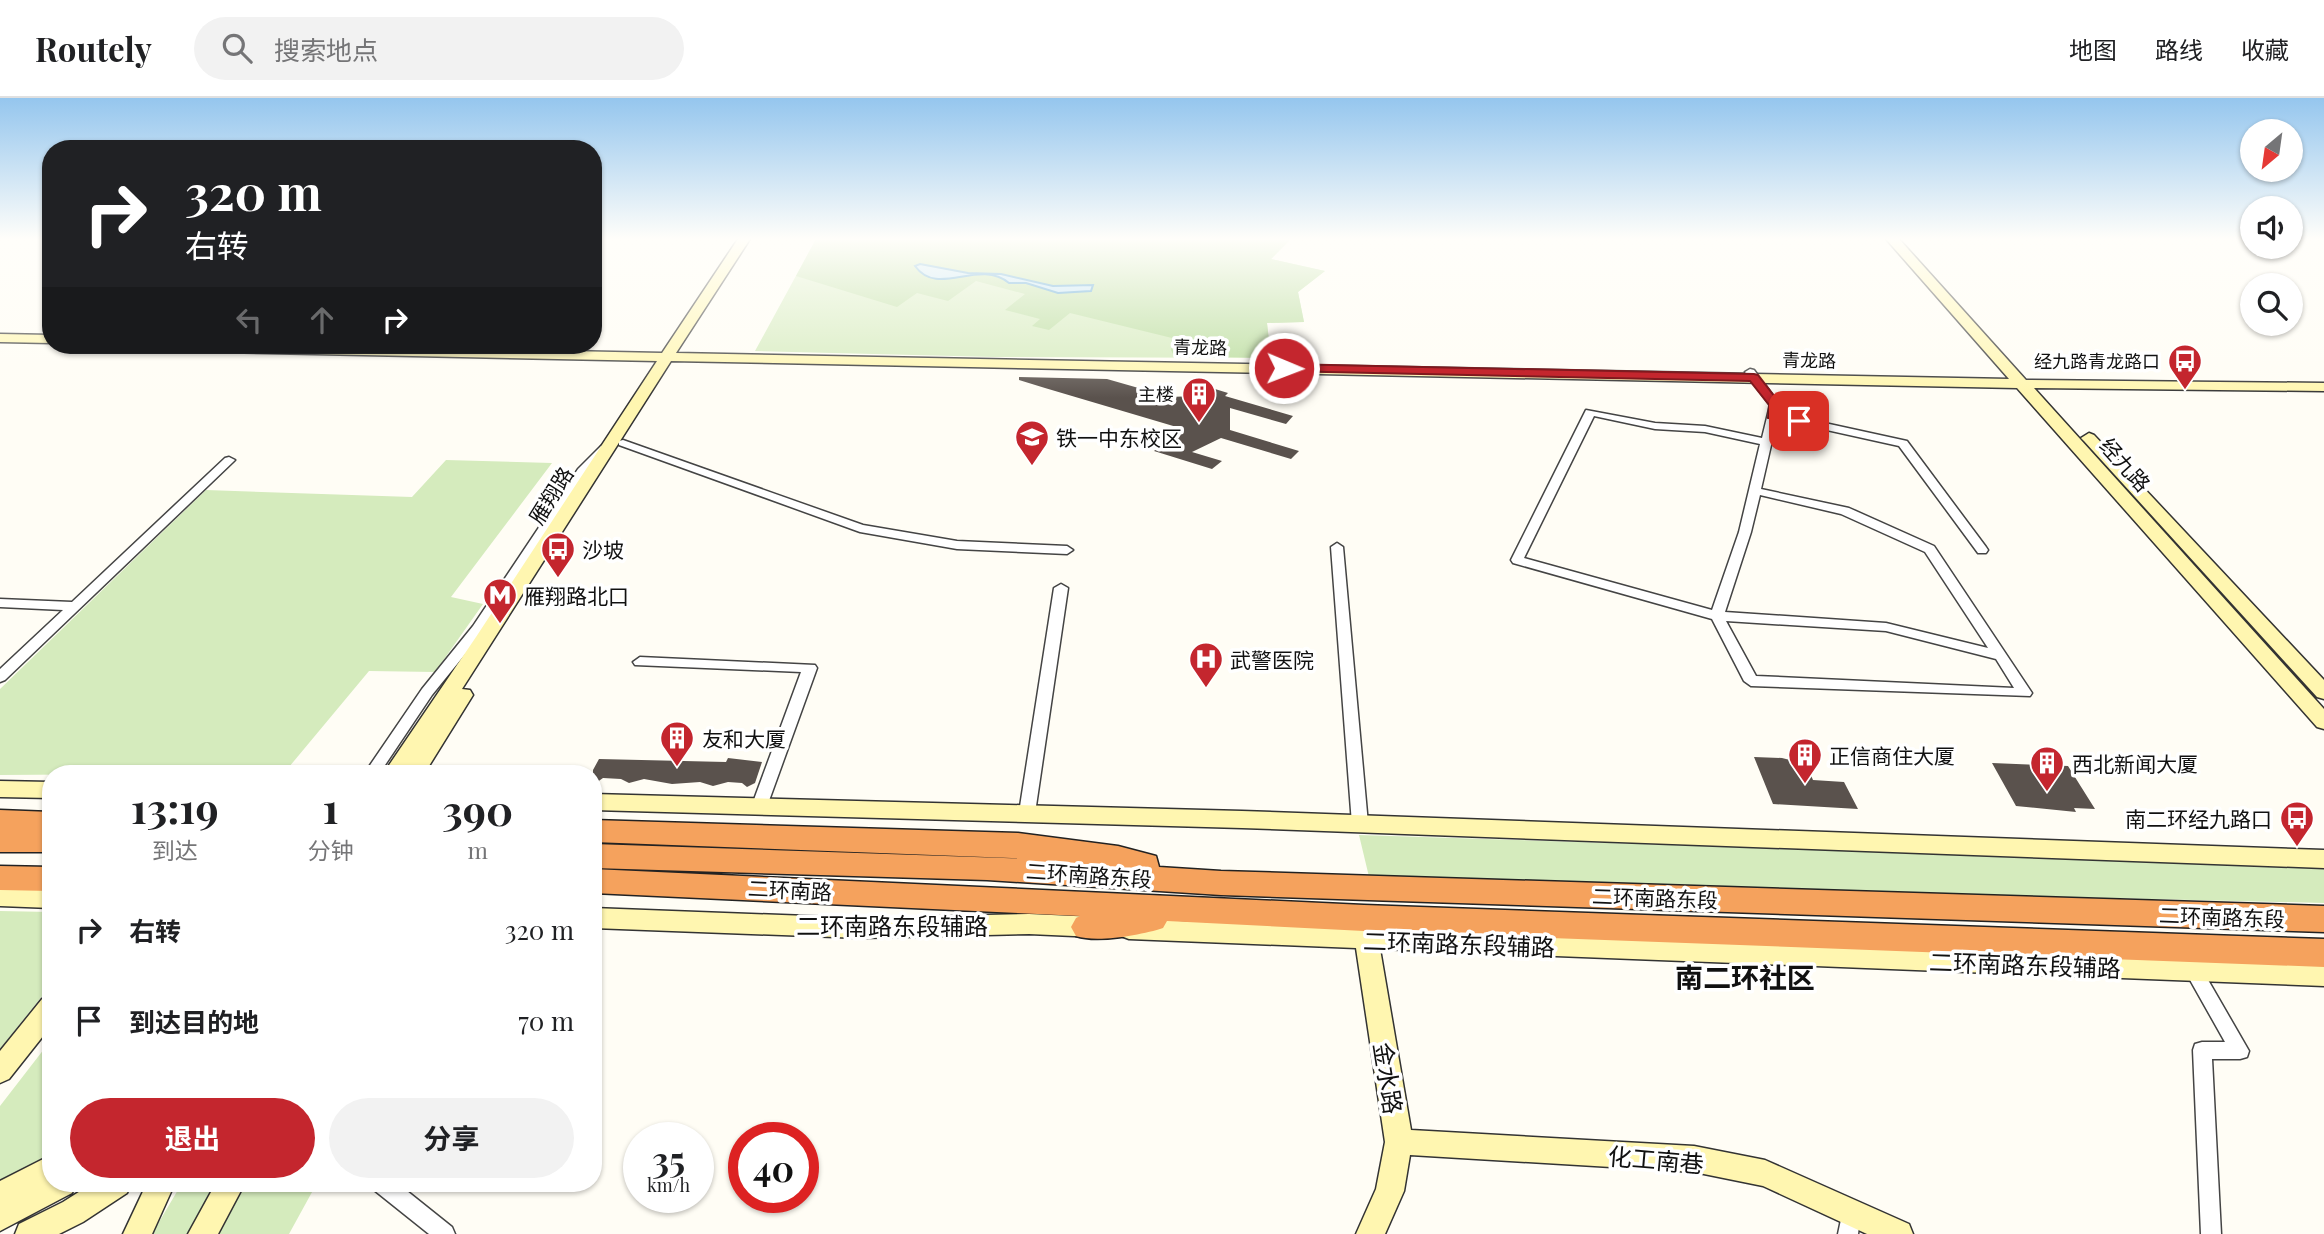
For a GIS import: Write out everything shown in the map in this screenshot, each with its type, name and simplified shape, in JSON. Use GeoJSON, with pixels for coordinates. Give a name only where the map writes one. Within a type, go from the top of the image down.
{"type":"FeatureCollection","features":[{"type":"Feature","properties":{"kind":"highway"},"geometry":{"type":"LineString","coordinates":[[0,821],[42,823]]}},
{"type":"Feature","properties":{"kind":"highway"},"geometry":{"type":"LineString","coordinates":[[602,831],[1018,845],[1118,858],[1222,896]]}},
{"type":"Feature","properties":{"kind":"highway"},"geometry":{"type":"LineString","coordinates":[[0,840],[42,841]]}},
{"type":"Feature","properties":{"kind":"highway"},"geometry":{"type":"LineString","coordinates":[[602,844],[651,858]]}},
{"type":"Feature","properties":{"kind":"highway","name":"二环南路"},"geometry":{"type":"LineString","coordinates":[[602,856],[987,883]]}},
{"type":"Feature","properties":{"kind":"highway"},"geometry":{"type":"LineString","coordinates":[[0,863],[42,865]]}},
{"type":"Feature","properties":{"kind":"highway"},"geometry":{"type":"LineString","coordinates":[[0,878],[42,879]]}},
{"type":"Feature","properties":{"kind":"highway","name":"二环南路"},"geometry":{"type":"LineString","coordinates":[[602,881],[713,885],[987,883]]}},
{"type":"Feature","properties":{"kind":"highway","name":"二环南路东段"},"geometry":{"type":"LineString","coordinates":[[987,883],[1222,896],[2324,919]]}},
{"type":"Feature","properties":{"kind":"highway"},"geometry":{"type":"LineString","coordinates":[[602,891],[713,885]]}},
{"type":"Feature","properties":{"kind":"highway"},"geometry":{"type":"LineString","coordinates":[[1087,927],[1222,896]]}},
{"type":"Feature","properties":{"kind":"highway","name":"二环南路东段"},"geometry":{"type":"LineString","coordinates":[[1222,896],[1365,929],[2324,953]]}},
{"type":"Feature","properties":{"kind":"street","name":"雁翔路"},"geometry":{"type":"LineString","coordinates":[[419,765],[712,292]]}},
{"type":"Feature","properties":{"kind":"street","name":"雁翔路"},"geometry":{"type":"LineString","coordinates":[[673,355],[716,292]]}},
{"type":"Feature","properties":{"kind":"street","name":"经九路"},"geometry":{"type":"LineString","coordinates":[[1943,292],[2324,692]]}},
{"type":"Feature","properties":{"kind":"street","name":"经九路"},"geometry":{"type":"LineString","coordinates":[[1951,292],[2324,722]]}},
{"type":"Feature","properties":{"kind":"street"},"geometry":{"type":"LineString","coordinates":[[0,341],[42,342]]}},
{"type":"Feature","properties":{"kind":"street","name":"青龙路"},"geometry":{"type":"LineString","coordinates":[[602,353],[673,355]]}},
{"type":"Feature","properties":{"kind":"street","name":"青龙路"},"geometry":{"type":"LineString","coordinates":[[602,354],[2324,387]]}},
{"type":"Feature","properties":{"kind":"street"},"geometry":{"type":"LineString","coordinates":[[1752,375],[1775,405],[1756,491],[1717,616],[1751,681],[2025,693],[1930,549],[1845,511],[1756,491]]}},
{"type":"Feature","properties":{"kind":"street","name":"青龙路"},"geometry":{"type":"LineString","coordinates":[[2029,381],[2324,382]]}},
{"type":"Feature","properties":{"kind":"street"},"geometry":{"type":"LineString","coordinates":[[1768,442],[1704,429],[1655,426],[1590,412],[1517,561],[1717,616],[1886,627],[2001,656]]}},
{"type":"Feature","properties":{"kind":"street"},"geometry":{"type":"LineString","coordinates":[[1773,415],[1903,443],[1982,550]]}},
{"type":"Feature","properties":{"kind":"street","name":"雁翔路"},"geometry":{"type":"LineString","coordinates":[[399,765],[475,657],[617,443]]}},
{"type":"Feature","properties":{"kind":"street"},"geometry":{"type":"LineString","coordinates":[[377,765],[427,692],[478,629],[582,471],[617,443],[860,528],[957,545],[1067,550]]}},
{"type":"Feature","properties":{"kind":"street"},"geometry":{"type":"LineString","coordinates":[[0,677],[229,460]]}},
{"type":"Feature","properties":{"kind":"street"},"geometry":{"type":"LineString","coordinates":[[1336,547],[1360,824]]}},
{"type":"Feature","properties":{"kind":"street"},"geometry":{"type":"LineString","coordinates":[[1027,813],[1061,588]]}},
{"type":"Feature","properties":{"kind":"street"},"geometry":{"type":"LineString","coordinates":[[0,603],[77,606]]}},
{"type":"Feature","properties":{"kind":"street"},"geometry":{"type":"LineString","coordinates":[[640,662],[810,668],[760,806]]}},
{"type":"Feature","properties":{"kind":"street"},"geometry":{"type":"LineString","coordinates":[[0,789],[42,790]]}},
{"type":"Feature","properties":{"kind":"street"},"geometry":{"type":"LineString","coordinates":[[602,802],[1027,813],[2324,859]]}},
{"type":"Feature","properties":{"kind":"street"},"geometry":{"type":"LineString","coordinates":[[0,813],[42,814]]}},
{"type":"Feature","properties":{"kind":"street"},"geometry":{"type":"LineString","coordinates":[[0,897],[42,899]]}},
{"type":"Feature","properties":{"kind":"street","name":"二环南路东段辅路"},"geometry":{"type":"LineString","coordinates":[[602,918],[861,928],[1029,924],[1087,927],[1365,929],[2324,976]]}},
{"type":"Feature","properties":{"kind":"street","name":"金水路"},"geometry":{"type":"LineString","coordinates":[[1365,929],[1399,1142],[1390,1191],[1370,1234]]}},
{"type":"Feature","properties":{"kind":"street"},"geometry":{"type":"LineString","coordinates":[[2194,971],[2240,1051],[2202,1050],[2211,1234]]}},
{"type":"Feature","properties":{"kind":"street"},"geometry":{"type":"LineString","coordinates":[[0,1071],[42,1018]]}},
{"type":"Feature","properties":{"kind":"street","name":"化工南巷"},"geometry":{"type":"LineString","coordinates":[[1399,1142],[1694,1159],[1765,1173],[1849,1223],[1899,1234]]}},
{"type":"Feature","properties":{"kind":"street"},"geometry":{"type":"LineString","coordinates":[[0,1196],[42,1173]]}},
{"type":"Feature","properties":{"kind":"street"},"geometry":{"type":"LineString","coordinates":[[0,1217],[46,1192]]}},
{"type":"Feature","properties":{"kind":"street"},"geometry":{"type":"LineString","coordinates":[[29,1234],[73,1212],[103,1192]]}},
{"type":"Feature","properties":{"kind":"street"},"geometry":{"type":"LineString","coordinates":[[137,1234],[157,1192]]}},
{"type":"Feature","properties":{"kind":"street"},"geometry":{"type":"LineString","coordinates":[[202,1234],[226,1192]]}},
{"type":"Feature","properties":{"kind":"street"},"geometry":{"type":"LineString","coordinates":[[392,1192],[445,1234]]}},
{"type":"Feature","properties":{"kind":"green space"},"geometry":{"type":"Polygon","coordinates":[[[787,292],[1298,292],[1304,322],[1267,323],[1271,358],[994,357],[755,351],[787,292]]]}},
{"type":"Feature","properties":{"kind":"green space"},"geometry":{"type":"Polygon","coordinates":[[[848,292],[961,292],[948,301],[917,293],[897,307],[848,292]]]}},
{"type":"Feature","properties":{"kind":"green space"},"geometry":{"type":"Polygon","coordinates":[[[1018,292],[1298,292],[1304,322],[1267,323],[1271,358],[1174,356],[1171,350],[1172,338],[1070,313],[1049,330],[1032,326],[1040,319],[1005,310],[1025,294],[1018,292]]]}},
{"type":"Feature","properties":{"kind":"green space"},"geometry":{"type":"Polygon","coordinates":[[[446,460],[552,463],[451,597],[483,604],[435,672],[369,671],[291,765],[42,765],[42,775],[0,775],[0,689],[206,490],[412,497],[446,460]]]}},
{"type":"Feature","properties":{"kind":"green space"},"geometry":{"type":"Polygon","coordinates":[[[1359,835],[2324,866],[2324,903],[1370,881],[1359,835]]]}},
{"type":"Feature","properties":{"kind":"green space"},"geometry":{"type":"Polygon","coordinates":[[[0,911],[42,912],[42,996],[0,1049],[0,911]]]}},
{"type":"Feature","properties":{"kind":"green space"},"geometry":{"type":"Polygon","coordinates":[[[42,1052],[42,1158],[0,1182],[0,1106],[42,1052]]]}},
{"type":"Feature","properties":{"kind":"green space"},"geometry":{"type":"Polygon","coordinates":[[[177,1192],[215,1192],[190,1234],[152,1234],[177,1192]]]}},
{"type":"Feature","properties":{"kind":"green space"},"geometry":{"type":"Polygon","coordinates":[[[239,1192],[312,1192],[289,1234],[213,1234],[239,1192]]]}},
{"type":"Feature","properties":{"kind":"building","name":"主楼"},"geometry":{"type":"Polygon","coordinates":[[[1019,377],[1107,379],[1170,397],[1194,396],[1215,389],[1228,393],[1225,396],[1293,416],[1286,424],[1230,408],[1230,430],[1299,451],[1291,459],[1221,438],[1192,452],[1222,461],[1212,469],[1154,451],[1180,428],[1019,380],[1019,377]]]}},
{"type":"Feature","properties":{"kind":"building","name":"正信商住大厦"},"geometry":{"type":"Polygon","coordinates":[[[1754,757],[1782,758],[1806,764],[1813,780],[1844,782],[1858,809],[1773,804],[1754,757]]]}},
{"type":"Feature","properties":{"kind":"building","name":"友和大厦"},"geometry":{"type":"Polygon","coordinates":[[[728,758],[762,762],[755,783],[747,787],[742,783],[728,782],[713,786],[700,782],[672,784],[644,779],[629,783],[621,779],[602,779],[602,765],[596,765],[599,759],[726,762],[728,758]]]}},
{"type":"Feature","properties":{"kind":"building","name":"西北新闻大厦"},"geometry":{"type":"Polygon","coordinates":[[[1992,763],[2068,766],[2095,809],[2074,808],[2076,812],[2016,806],[1992,763]]]}},
{"type":"Feature","properties":{"kind":"place","name":"经九路青龙路口"},"geometry":{"type":"Point","coordinates":[2185,391]}},
{"type":"Feature","properties":{"kind":"place","name":"主楼"},"geometry":{"type":"Point","coordinates":[1199,424]}},
{"type":"Feature","properties":{"kind":"place","name":"铁一中东校区"},"geometry":{"type":"Point","coordinates":[1032,467]}},
{"type":"Feature","properties":{"kind":"place","name":"沙坡"},"geometry":{"type":"Point","coordinates":[558,579]}},
{"type":"Feature","properties":{"kind":"place","name":"雁翔路北口"},"geometry":{"type":"Point","coordinates":[500,625]}},
{"type":"Feature","properties":{"kind":"place","name":"武警医院"},"geometry":{"type":"Point","coordinates":[1206,689]}},
{"type":"Feature","properties":{"kind":"place","name":"友和大厦"},"geometry":{"type":"Point","coordinates":[677,768]}},
{"type":"Feature","properties":{"kind":"place","name":"正信商住大厦"},"geometry":{"type":"Point","coordinates":[1805,785]}},
{"type":"Feature","properties":{"kind":"place","name":"西北新闻大厦"},"geometry":{"type":"Point","coordinates":[2047,793]}},
{"type":"Feature","properties":{"kind":"place","name":"南二环经九路口"},"geometry":{"type":"Point","coordinates":[2297,848]}},
{"type":"Feature","properties":{"kind":"district","name":"南二环社区"},"geometry":{"type":"Point","coordinates":[1745,976]}},
{"type":"Feature","properties":{"kind":"route"},"geometry":{"type":"LineString","coordinates":[[1284,368],[1754,377],[1775,405],[1773,415],[1799,421]]}}]}
